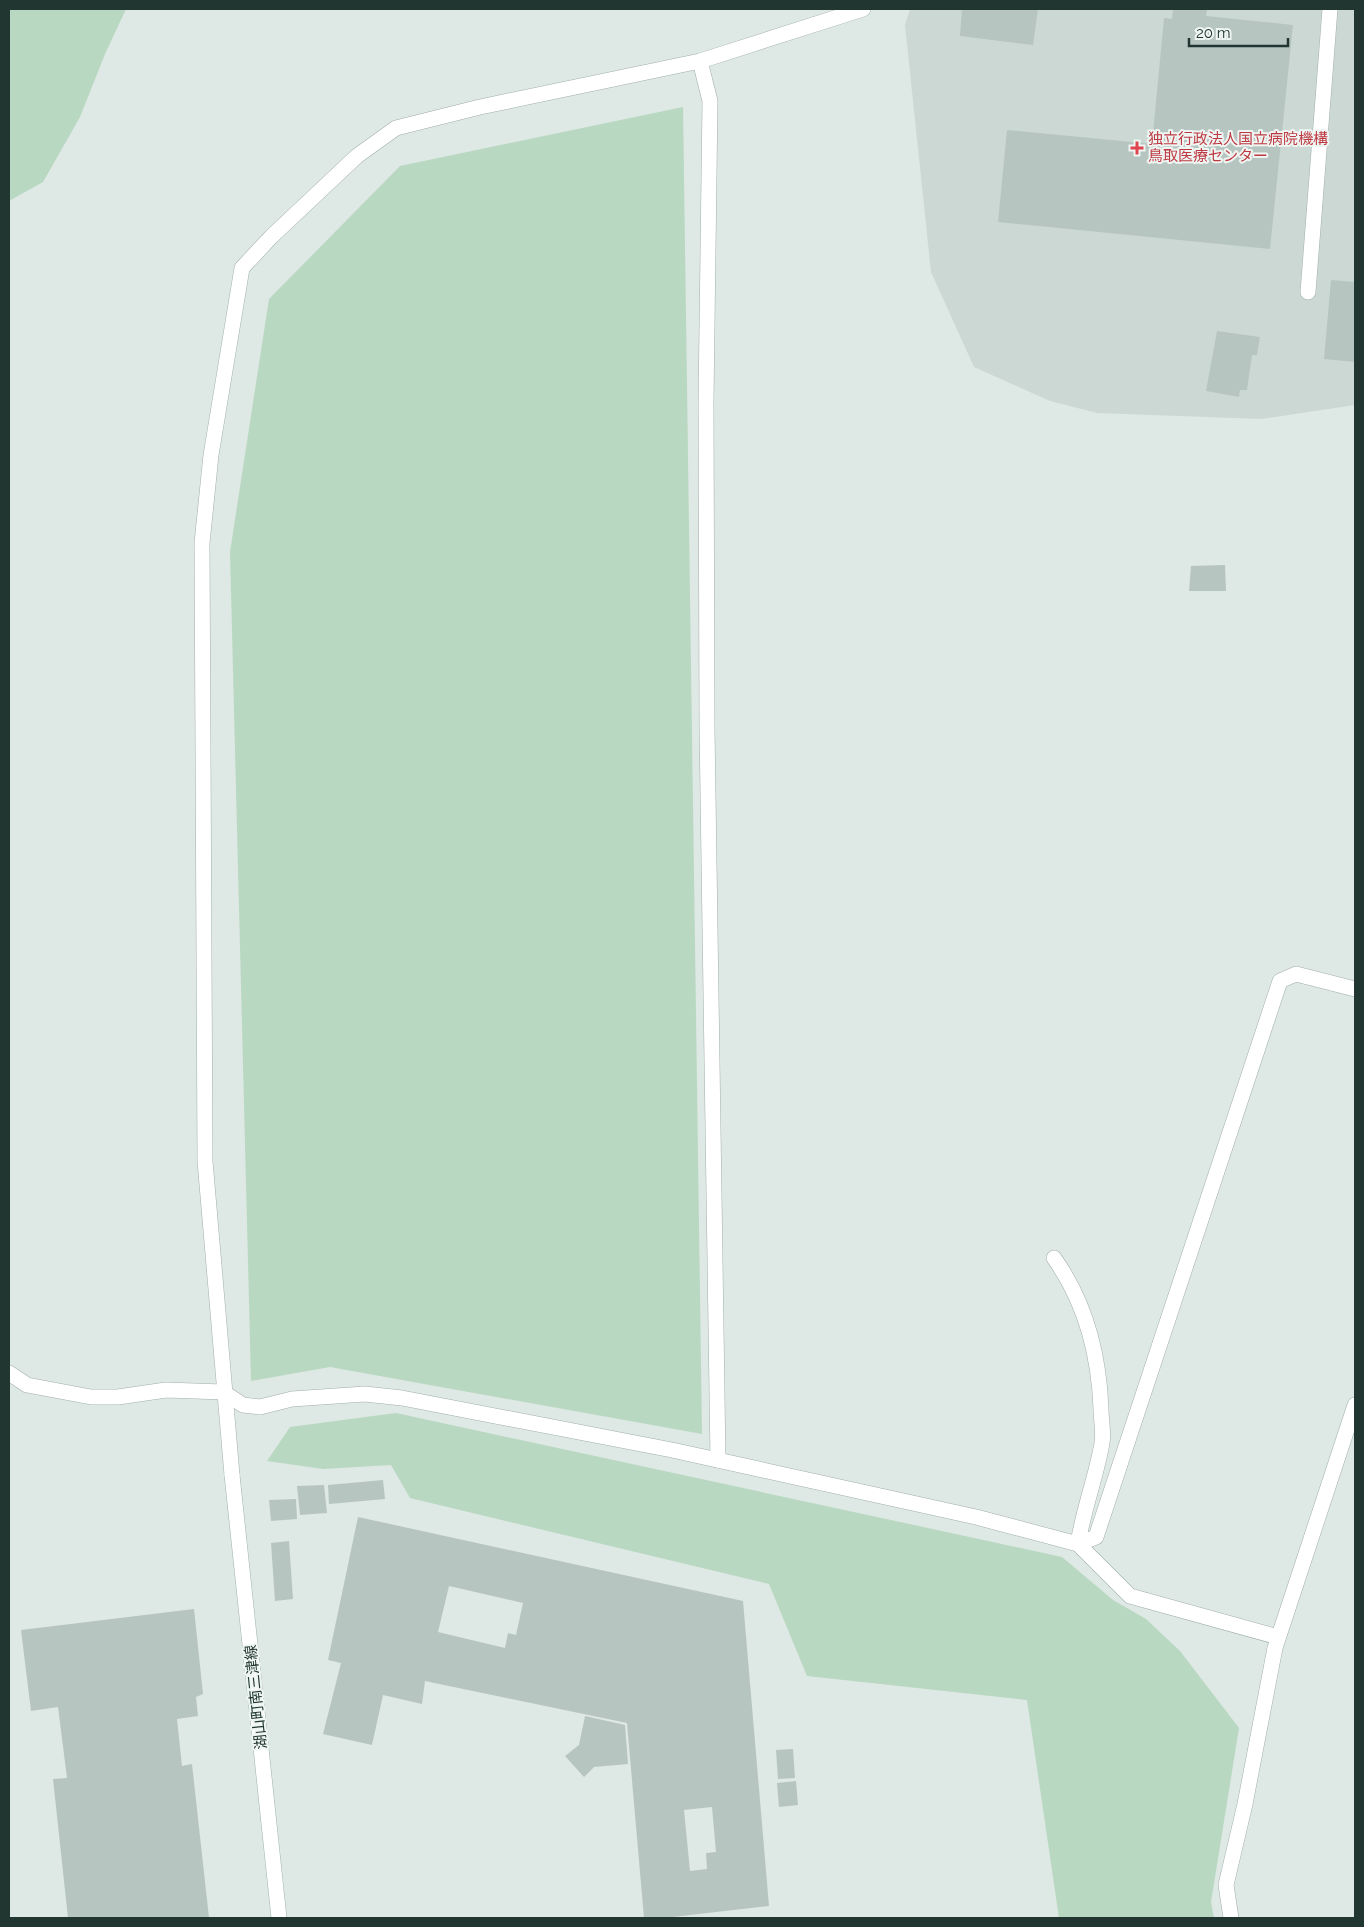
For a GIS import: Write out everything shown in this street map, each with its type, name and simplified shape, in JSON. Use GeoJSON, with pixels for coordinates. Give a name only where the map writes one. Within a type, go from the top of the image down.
{"type":"FeatureCollection","features":[{"type":"Feature","properties":{"kind":"street","name":"湖山町南三津線"},"geometry":{"type":"LineString","coordinates":[[279,1918],[223,1392],[205,1161],[202,543],[211,455],[242,268],[271,237],[357,156],[396,128],[480,107],[700,61],[863,9]]}},
{"type":"Feature","properties":{"kind":"street"},"geometry":{"type":"LineString","coordinates":[[1308,292],[1330,9]]}},
{"type":"Feature","properties":{"kind":"street"},"geometry":{"type":"LineString","coordinates":[[700,61],[710,101],[706,401],[707,718],[718,1460]]}},
{"type":"Feature","properties":{"kind":"street"},"geometry":{"type":"LineString","coordinates":[[1078,1544],[1096,1537],[1280,981],[1296,974],[1355,989]]}},
{"type":"Feature","properties":{"kind":"street"},"geometry":{"type":"LineString","coordinates":[[1054,1258],[1069,1279],[1092,1334],[1100,1384],[1102,1442],[1082,1519],[1078,1544]]}},
{"type":"Feature","properties":{"kind":"street"},"geometry":{"type":"LineString","coordinates":[[9,1373],[27,1386],[90,1396],[118,1397],[166,1390],[223,1392],[243,1405],[260,1407],[292,1399],[365,1394],[402,1398],[718,1460],[976,1517],[1078,1544],[1130,1596],[1278,1637]]}},
{"type":"Feature","properties":{"kind":"street"},"geometry":{"type":"LineString","coordinates":[[1230,1918],[1226,1885],[1245,1804],[1278,1637],[1355,1405]]}},
{"type":"Feature","properties":{"kind":"shaded area","name":"独立行政法人国立病院機構 鳥取医療センター"},"geometry":{"type":"Polygon","coordinates":[[[910,9],[1355,9],[1355,405],[1261,419],[1097,413],[1050,401],[974,367],[931,272],[905,25],[910,9]]]}},
{"type":"Feature","properties":{"kind":"green space"},"geometry":{"type":"Polygon","coordinates":[[[9,9],[126,9],[105,54],[80,117],[43,182],[9,201],[9,9]]]}},
{"type":"Feature","properties":{"kind":"green space"},"geometry":{"type":"Polygon","coordinates":[[[683,107],[702,1434],[330,1367],[251,1381],[230,552],[269,299],[400,166],[683,107]]]}},
{"type":"Feature","properties":{"kind":"green space"},"geometry":{"type":"Polygon","coordinates":[[[396,1413],[1062,1557],[1113,1600],[1146,1619],[1180,1651],[1239,1728],[1211,1902],[1214,1918],[1059,1918],[1027,1700],[807,1676],[769,1584],[410,1498],[391,1465],[323,1469],[267,1461],[290,1427],[396,1413]]]}},
{"type":"Feature","properties":{"kind":"building"},"geometry":{"type":"Polygon","coordinates":[[[962,9],[1038,9],[1033,45],[960,36],[962,9]]]}},
{"type":"Feature","properties":{"kind":"building"},"geometry":{"type":"Polygon","coordinates":[[[1173,9],[1207,9],[1206,16],[1293,25],[1270,249],[998,222],[1007,130],[1152,144],[1164,18],[1172,19],[1173,9]]]}},
{"type":"Feature","properties":{"kind":"building"},"geometry":{"type":"Polygon","coordinates":[[[1331,280],[1355,282],[1355,362],[1324,359],[1331,280]]]}},
{"type":"Feature","properties":{"kind":"building"},"geometry":{"type":"Polygon","coordinates":[[[1217,331],[1260,337],[1257,355],[1252,355],[1247,390],[1240,390],[1239,397],[1206,391],[1217,331]]]}},
{"type":"Feature","properties":{"kind":"building"},"geometry":{"type":"Polygon","coordinates":[[[1225,565],[1226,591],[1189,591],[1191,566],[1225,565]]]}},
{"type":"Feature","properties":{"kind":"building"},"geometry":{"type":"Polygon","coordinates":[[[383,1480],[385,1499],[329,1504],[328,1485],[383,1480]]]}},
{"type":"Feature","properties":{"kind":"building"},"geometry":{"type":"Polygon","coordinates":[[[324,1485],[327,1513],[300,1515],[297,1486],[324,1485]]]}},
{"type":"Feature","properties":{"kind":"building"},"geometry":{"type":"Polygon","coordinates":[[[296,1499],[297,1519],[271,1521],[269,1500],[296,1499]]]}},
{"type":"Feature","properties":{"kind":"building"},"geometry":{"type":"Polygon","coordinates":[[[358,1517],[743,1601],[769,1906],[664,1918],[644,1918],[627,1723],[425,1681],[422,1704],[383,1695],[372,1745],[323,1734],[341,1663],[328,1660],[358,1517]],[[449,1586],[438,1632],[505,1648],[508,1633],[516,1635],[523,1603],[449,1586]],[[712,1807],[684,1810],[690,1871],[707,1869],[706,1853],[716,1852],[712,1807]]]}},
{"type":"Feature","properties":{"kind":"building"},"geometry":{"type":"Polygon","coordinates":[[[289,1541],[293,1599],[275,1601],[271,1543],[289,1541]]]}},
{"type":"Feature","properties":{"kind":"building"},"geometry":{"type":"Polygon","coordinates":[[[194,1609],[203,1694],[196,1697],[198,1716],[177,1719],[182,1766],[192,1764],[209,1918],[68,1918],[53,1779],[67,1778],[58,1707],[31,1711],[21,1630],[194,1609]]]}},
{"type":"Feature","properties":{"kind":"building"},"geometry":{"type":"Polygon","coordinates":[[[585,1716],[625,1725],[628,1764],[594,1767],[584,1777],[565,1756],[579,1745],[585,1716]]]}},
{"type":"Feature","properties":{"kind":"building"},"geometry":{"type":"Polygon","coordinates":[[[793,1749],[795,1778],[778,1779],[776,1750],[793,1749]]]}},
{"type":"Feature","properties":{"kind":"building"},"geometry":{"type":"Polygon","coordinates":[[[796,1781],[798,1805],[779,1807],[777,1783],[796,1781]]]}},
{"type":"Feature","properties":{"kind":"place","name":"独立行政法人国立病院機構 鳥取医療センター"},"geometry":{"type":"Point","coordinates":[1137,148]}}]}
